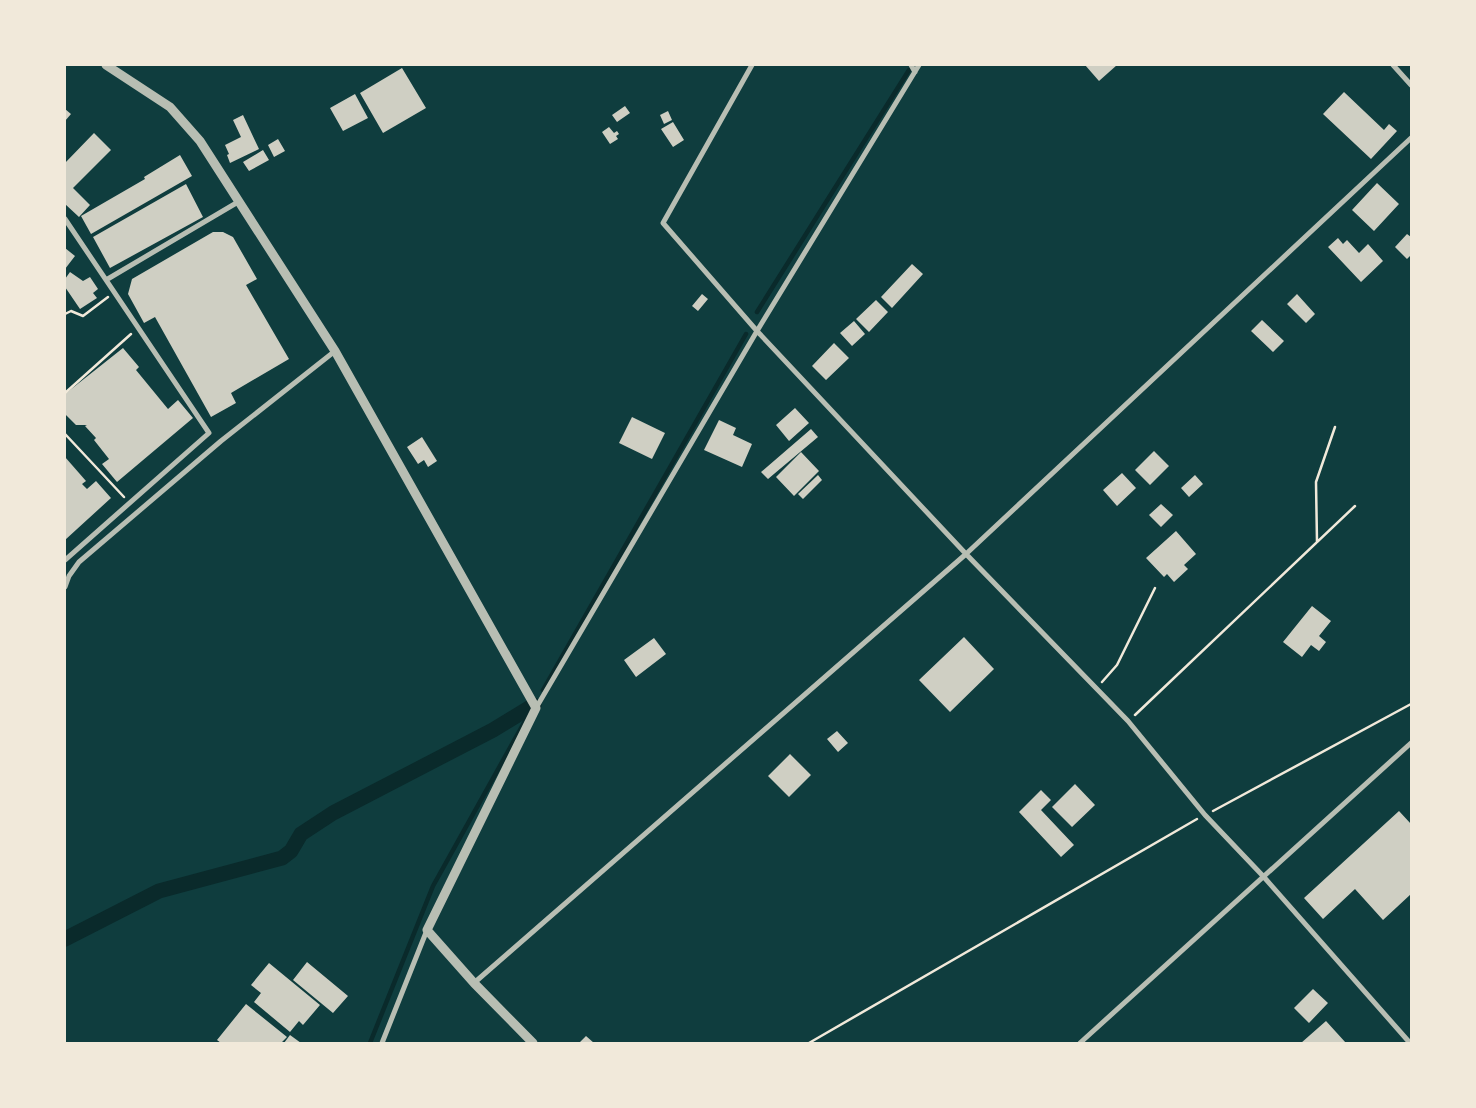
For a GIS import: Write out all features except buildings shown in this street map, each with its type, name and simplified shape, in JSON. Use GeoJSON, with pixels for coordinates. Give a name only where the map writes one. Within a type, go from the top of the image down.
{"type":"FeatureCollection","features":[{"type":"Feature","properties":{"kind":"street"},"geometry":{"type":"LineString","coordinates":[[106,65],[170,107],[200,141],[335,351],[536,708]]}},
{"type":"Feature","properties":{"kind":"street"},"geometry":{"type":"LineString","coordinates":[[752,65],[663,222],[757,331],[966,554],[1128,722],[1205,815],[1263,876],[1410,1043]]}},
{"type":"Feature","properties":{"kind":"street"},"geometry":{"type":"LineString","coordinates":[[911,65],[915,72]]}},
{"type":"Feature","properties":{"kind":"street"},"geometry":{"type":"LineString","coordinates":[[382,1043],[428,930],[536,708],[757,331],[919,65]]}},
{"type":"Feature","properties":{"kind":"street"},"geometry":{"type":"LineString","coordinates":[[1393,65],[1411,85]]}},
{"type":"Feature","properties":{"kind":"street"},"geometry":{"type":"LineString","coordinates":[[474,983],[966,554],[1411,138]]}},
{"type":"Feature","properties":{"kind":"street"},"geometry":{"type":"LineString","coordinates":[[106,280],[238,202]]}},
{"type":"Feature","properties":{"kind":"street"},"geometry":{"type":"LineString","coordinates":[[65,218],[209,433],[65,560]]}},
{"type":"Feature","properties":{"kind":"street"},"geometry":{"type":"LineString","coordinates":[[65,587],[69,576],[79,562],[221,441],[335,351]]}},
{"type":"Feature","properties":{"kind":"street"},"geometry":{"type":"LineString","coordinates":[[1080,1043],[1411,743]]}},
{"type":"Feature","properties":{"kind":"street"},"geometry":{"type":"LineString","coordinates":[[428,930],[474,983],[533,1043]]}},
{"type":"Feature","properties":{"kind":"path"},"geometry":{"type":"LineString","coordinates":[[65,314],[71,311],[83,316],[114,292]]}},
{"type":"Feature","properties":{"kind":"path"},"geometry":{"type":"LineString","coordinates":[[65,393],[137,328]]}},
{"type":"Feature","properties":{"kind":"path"},"geometry":{"type":"LineString","coordinates":[[1317,542],[1316,482],[1335,427]]}},
{"type":"Feature","properties":{"kind":"path"},"geometry":{"type":"LineString","coordinates":[[65,434],[130,503]]}},
{"type":"Feature","properties":{"kind":"path"},"geometry":{"type":"LineString","coordinates":[[1128,722],[1355,506]]}},
{"type":"Feature","properties":{"kind":"path"},"geometry":{"type":"LineString","coordinates":[[1097,688],[1117,666],[1155,588]]}},
{"type":"Feature","properties":{"kind":"path"},"geometry":{"type":"LineString","coordinates":[[809,1043],[1205,815],[1411,704]]}},
{"type":"Feature","properties":{"kind":"waterway"},"geometry":{"type":"LineString","coordinates":[[757,312],[909,70]]}},
{"type":"Feature","properties":{"kind":"waterway"},"geometry":{"type":"LineString","coordinates":[[543,690],[746,334]]}},
{"type":"Feature","properties":{"kind":"waterway"},"geometry":{"type":"LineString","coordinates":[[65,939],[159,891],[282,858],[291,851],[301,834],[333,813],[493,730],[534,705]]}},
{"type":"Feature","properties":{"kind":"waterway"},"geometry":{"type":"LineString","coordinates":[[370,1043],[433,886],[525,721]]}}]}
